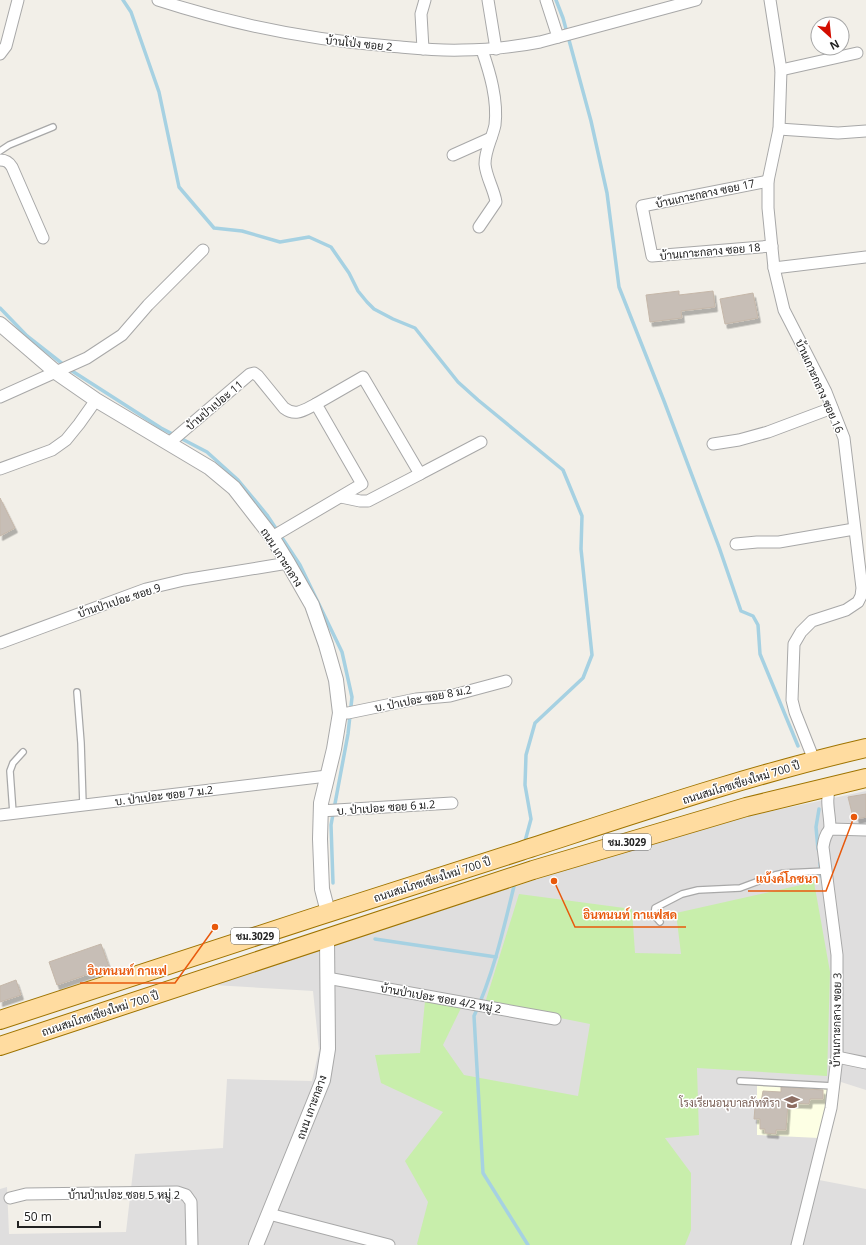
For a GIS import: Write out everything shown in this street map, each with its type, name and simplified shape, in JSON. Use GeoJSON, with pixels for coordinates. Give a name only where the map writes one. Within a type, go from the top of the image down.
{"type":"FeatureCollection","features":[{"type":"Feature","properties":{"kind":"main road","name":"ถนนสมโภชเชียงใหม่ 700 ปี"},"geometry":{"type":"LineString","coordinates":[[0,1020],[328,912],[742,780],[861,748]]}},
{"type":"Feature","properties":{"kind":"main road","name":"ถนนสมโภชเชียงใหม่ 700 ปี"},"geometry":{"type":"LineString","coordinates":[[0,1046],[533,870],[746,807],[864,778]]}},
{"type":"Feature","properties":{"kind":"street"},"geometry":{"type":"LineString","coordinates":[[0,54],[6,46],[18,0]]}},
{"type":"Feature","properties":{"kind":"street","name":"บ้านโป่ง ซอย 2"},"geometry":{"type":"LineString","coordinates":[[158,0],[252,27],[290,34],[345,42],[423,49],[461,50],[516,47],[696,0]]}},
{"type":"Feature","properties":{"kind":"street"},"geometry":{"type":"LineString","coordinates":[[423,49],[421,14],[425,0]]}},
{"type":"Feature","properties":{"kind":"street"},"geometry":{"type":"LineString","coordinates":[[488,0],[496,49]]}},
{"type":"Feature","properties":{"kind":"street"},"geometry":{"type":"LineString","coordinates":[[546,0],[564,35]]}},
{"type":"Feature","properties":{"kind":"street","name":"บ้านเกาะกลาง ซอย 16"},"geometry":{"type":"LineString","coordinates":[[770,0],[781,70],[780,130],[768,181],[768,208],[774,268],[784,310],[826,392],[844,438],[854,529],[864,588],[858,602],[846,610],[812,621],[801,632],[794,644],[792,700],[795,712],[814,760]]}},
{"type":"Feature","properties":{"kind":"street"},"geometry":{"type":"LineString","coordinates":[[479,227],[496,202],[486,166],[485,156],[495,124],[496,114],[493,90],[482,50]]}},
{"type":"Feature","properties":{"kind":"street"},"geometry":{"type":"LineString","coordinates":[[781,70],[857,53]]}},
{"type":"Feature","properties":{"kind":"street"},"geometry":{"type":"LineString","coordinates":[[780,130],[838,133],[866,131]]}},
{"type":"Feature","properties":{"kind":"street"},"geometry":{"type":"LineString","coordinates":[[453,155],[491,138]]}},
{"type":"Feature","properties":{"kind":"street"},"geometry":{"type":"LineString","coordinates":[[0,160],[4,160],[12,167],[43,238]]}},
{"type":"Feature","properties":{"kind":"street","name":"บ้านเกาะกลาง ซอย 17"},"geometry":{"type":"LineString","coordinates":[[646,230],[642,206],[768,181]]}},
{"type":"Feature","properties":{"kind":"street","name":"บ้านเกาะกลาง ซอย 18"},"geometry":{"type":"LineString","coordinates":[[646,230],[652,256],[772,246]]}},
{"type":"Feature","properties":{"kind":"street"},"geometry":{"type":"LineString","coordinates":[[0,396],[87,358],[122,335],[203,250]]}},
{"type":"Feature","properties":{"kind":"street"},"geometry":{"type":"LineString","coordinates":[[774,268],[866,257]]}},
{"type":"Feature","properties":{"kind":"street","name":"ถนน เกาะกลาง"},"geometry":{"type":"LineString","coordinates":[[0,324],[64,369],[96,400],[174,439],[234,488],[277,534],[288,563],[312,605],[347,712],[334,749],[320,811],[322,889],[328,912]]}},
{"type":"Feature","properties":{"kind":"street","name":"บ้านป่าเปอะ 11"},"geometry":{"type":"LineString","coordinates":[[174,439],[250,374],[254,373],[289,412],[299,413],[316,404]]}},
{"type":"Feature","properties":{"kind":"street"},"geometry":{"type":"LineString","coordinates":[[277,534],[362,484],[316,404],[363,377],[420,474]]}},
{"type":"Feature","properties":{"kind":"street"},"geometry":{"type":"LineString","coordinates":[[0,469],[52,450],[66,440],[96,400]]}},
{"type":"Feature","properties":{"kind":"street"},"geometry":{"type":"LineString","coordinates":[[713,444],[739,440],[768,432],[832,408]]}},
{"type":"Feature","properties":{"kind":"street"},"geometry":{"type":"LineString","coordinates":[[341,497],[360,502],[368,501],[481,442]]}},
{"type":"Feature","properties":{"kind":"street"},"geometry":{"type":"LineString","coordinates":[[736,544],[780,542],[854,529]]}},
{"type":"Feature","properties":{"kind":"street","name":"บ้านป่าเปอะ ซอย 9"},"geometry":{"type":"LineString","coordinates":[[0,643],[146,589],[184,580],[288,563]]}},
{"type":"Feature","properties":{"kind":"street","name":"บ. ป่าเปอะ ซอย 8 ม.2"},"geometry":{"type":"LineString","coordinates":[[347,712],[416,698],[450,696],[506,681]]}},
{"type":"Feature","properties":{"kind":"street","name":"บ. ป่าเปอะ ซอย 7 ม.2"},"geometry":{"type":"LineString","coordinates":[[0,815],[327,776]]}},
{"type":"Feature","properties":{"kind":"street"},"geometry":{"type":"LineString","coordinates":[[830,786],[827,796],[830,829],[866,830]]}},
{"type":"Feature","properties":{"kind":"street","name":"บ. ป่าเปอะ ซอย 6 ม.2"},"geometry":{"type":"LineString","coordinates":[[320,811],[452,803]]}},
{"type":"Feature","properties":{"kind":"street","name":"บ้านเกาะกลาง ซอย 3"},"geometry":{"type":"LineString","coordinates":[[797,1245],[831,1108],[837,1058],[837,955],[823,848],[824,837],[830,829]]}},
{"type":"Feature","properties":{"kind":"street","name":"ถนน เกาะกลาง"},"geometry":{"type":"LineString","coordinates":[[256,1245],[322,1080],[328,1049],[326,938]]}},
{"type":"Feature","properties":{"kind":"street","name":"บ้านป่าเปอะ ซอย 4/2 หมู่ 2"},"geometry":{"type":"LineString","coordinates":[[327,978],[555,1018]]}},
{"type":"Feature","properties":{"kind":"street"},"geometry":{"type":"LineString","coordinates":[[837,1058],[866,1063]]}},
{"type":"Feature","properties":{"kind":"street","name":"บ้านป่าเปอะ ซอย 5 หมู่ 2"},"geometry":{"type":"LineString","coordinates":[[10,1198],[26,1194],[177,1192],[186,1194],[191,1202],[192,1245]]}},
{"type":"Feature","properties":{"kind":"street"},"geometry":{"type":"LineString","coordinates":[[269,1214],[389,1245]]}},
{"type":"Feature","properties":{"kind":"lane"},"geometry":{"type":"LineString","coordinates":[[0,151],[9,145],[53,127]]}},
{"type":"Feature","properties":{"kind":"lane"},"geometry":{"type":"LineString","coordinates":[[77,692],[81,743],[83,805]]}},
{"type":"Feature","properties":{"kind":"lane"},"geometry":{"type":"LineString","coordinates":[[12,813],[10,771],[13,763],[24,752]]}},
{"type":"Feature","properties":{"kind":"lane"},"geometry":{"type":"LineString","coordinates":[[660,922],[654,915],[655,908],[682,894],[698,890],[740,888],[784,873],[826,871]]}},
{"type":"Feature","properties":{"kind":"lane"},"geometry":{"type":"LineString","coordinates":[[740,1081],[833,1086]]}},
{"type":"Feature","properties":{"kind":"shaded area"},"geometry":{"type":"Polygon","coordinates":[[[866,791],[866,1090],[841,1082],[819,1180],[866,1189],[866,1245],[0,1245],[0,1189],[7,1187],[9,1234],[126,1232],[135,1154],[223,1148],[227,1079],[312,1081],[319,1050],[313,991],[213,985],[694,828],[866,791]]]}},
{"type":"Feature","properties":{"kind":"shaded area","name":"โรงเรียนอนุบาลภัททิรา"},"geometry":{"type":"Polygon","coordinates":[[[757,1085],[830,1088],[819,1138],[757,1135],[757,1085]]]}},
{"type":"Feature","properties":{"kind":"green space"},"geometry":{"type":"Polygon","coordinates":[[[814,882],[830,972],[827,1076],[697,1068],[699,1135],[665,1138],[691,1173],[691,1230],[685,1245],[417,1244],[428,1202],[405,1161],[443,1112],[381,1083],[375,1055],[420,1053],[425,1001],[461,1008],[443,1045],[464,1075],[578,1096],[590,1024],[485,1003],[519,894],[632,909],[635,953],[681,954],[676,913],[814,882]]]}},
{"type":"Feature","properties":{"kind":"building"},"geometry":{"type":"Polygon","coordinates":[[[679,291],[679,295],[713,291],[715,307],[681,311],[682,318],[650,322],[646,295],[679,291]]]}},
{"type":"Feature","properties":{"kind":"building"},"geometry":{"type":"Polygon","coordinates":[[[753,293],[758,318],[725,324],[720,299],[753,293]]]}},
{"type":"Feature","properties":{"kind":"building"},"geometry":{"type":"Polygon","coordinates":[[[0,498],[15,528],[0,536],[0,498]]]}},
{"type":"Feature","properties":{"kind":"building"},"geometry":{"type":"Polygon","coordinates":[[[866,794],[866,817],[857,819],[855,813],[852,813],[848,797],[866,794]]]}},
{"type":"Feature","properties":{"kind":"building"},"geometry":{"type":"Polygon","coordinates":[[[101,944],[109,967],[57,985],[49,962],[101,944]]]}},
{"type":"Feature","properties":{"kind":"building"},"geometry":{"type":"Polygon","coordinates":[[[16,980],[21,995],[0,1002],[0,986],[16,980]]]}},
{"type":"Feature","properties":{"kind":"building"},"geometry":{"type":"Polygon","coordinates":[[[781,1087],[823,1090],[823,1099],[810,1099],[809,1104],[788,1103],[786,1130],[776,1130],[776,1134],[765,1133],[765,1129],[760,1129],[760,1119],[754,1119],[755,1107],[760,1108],[763,1091],[781,1092],[781,1087]]]}},
{"type":"Feature","properties":{"kind":"waterway"},"geometry":{"type":"LineString","coordinates":[[123,0],[131,12],[159,92],[179,187],[214,228],[242,231],[280,242],[309,237],[331,247],[349,273],[358,291],[374,309],[415,328],[458,382],[563,470],[582,516],[581,549],[592,655],[583,678],[535,723],[526,755],[525,785],[531,819],[524,845]]}},
{"type":"Feature","properties":{"kind":"waterway"},"geometry":{"type":"LineString","coordinates":[[556,0],[563,18],[591,121],[607,193],[619,287],[719,547],[741,611],[753,616],[758,625],[760,654],[798,746]]}},
{"type":"Feature","properties":{"kind":"waterway"},"geometry":{"type":"LineString","coordinates":[[0,308],[27,336],[64,365]]}},
{"type":"Feature","properties":{"kind":"waterway"},"geometry":{"type":"LineString","coordinates":[[69,369],[161,428],[207,452],[238,480],[267,515],[300,565],[342,652],[352,697],[348,734],[331,825],[333,883]]}},
{"type":"Feature","properties":{"kind":"waterway"},"geometry":{"type":"LineString","coordinates":[[818,849],[816,827],[819,809]]}},
{"type":"Feature","properties":{"kind":"waterway"},"geometry":{"type":"LineString","coordinates":[[820,863],[821,876]]}},
{"type":"Feature","properties":{"kind":"waterway"},"geometry":{"type":"LineString","coordinates":[[515,882],[493,967],[474,1016],[483,1173],[528,1245]]}},
{"type":"Feature","properties":{"kind":"waterway"},"geometry":{"type":"LineString","coordinates":[[375,939],[496,957]]}},
{"type":"Feature","properties":{"kind":"place","name":"แบ้งค์โภชนา"},"geometry":{"type":"Point","coordinates":[854,817]}},
{"type":"Feature","properties":{"kind":"place","name":"อินทนนท์ กาแฟสด"},"geometry":{"type":"Point","coordinates":[554,881]}},
{"type":"Feature","properties":{"kind":"place","name":"อินทนนท์ กาแฟ"},"geometry":{"type":"Point","coordinates":[215,927]}},
{"type":"Feature","properties":{"kind":"place","name":"โรงเรียนอนุบาลภัททิรา"},"geometry":{"type":"Point","coordinates":[792,1102]}}]}
